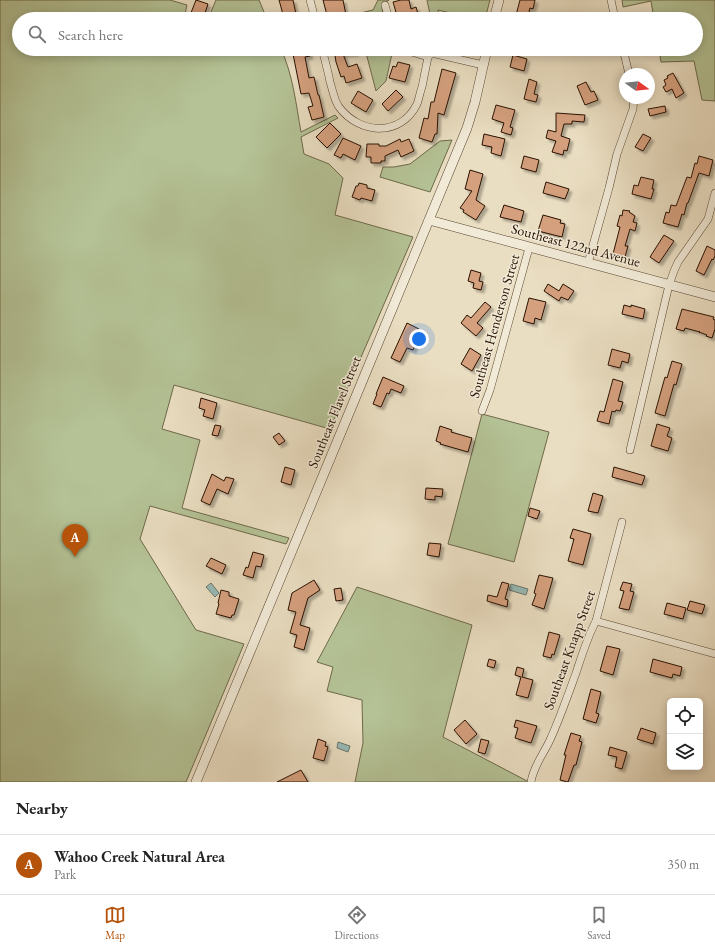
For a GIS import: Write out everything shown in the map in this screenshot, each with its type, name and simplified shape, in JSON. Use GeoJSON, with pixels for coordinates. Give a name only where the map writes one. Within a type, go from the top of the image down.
{"type":"FeatureCollection","features":[{"type":"Feature","properties":{"kind":"street"},"geometry":{"type":"LineString","coordinates":[[310,0],[313,12]]}},
{"type":"Feature","properties":{"kind":"street"},"geometry":{"type":"LineString","coordinates":[[496,12],[499,0]]}},
{"type":"Feature","properties":{"kind":"street"},"geometry":{"type":"LineString","coordinates":[[611,0],[614,12]]}},
{"type":"Feature","properties":{"kind":"street"},"geometry":{"type":"LineString","coordinates":[[385,6],[387,12]]}},
{"type":"Feature","properties":{"kind":"street"},"geometry":{"type":"LineString","coordinates":[[324,56],[335,100],[339,107],[356,123],[374,129],[395,126],[409,117],[417,104],[428,57],[425,56]]}},
{"type":"Feature","properties":{"kind":"street"},"geometry":{"type":"LineString","coordinates":[[445,56],[483,65]]}},
{"type":"Feature","properties":{"kind":"street","name":"Southeast Flavel Street"},"geometry":{"type":"LineString","coordinates":[[196,782],[470,118],[485,56]]}},
{"type":"Feature","properties":{"kind":"street"},"geometry":{"type":"LineString","coordinates":[[625,56],[628,68]]}},
{"type":"Feature","properties":{"kind":"street"},"geometry":{"type":"LineString","coordinates":[[588,264],[617,154],[633,104]]}},
{"type":"Feature","properties":{"kind":"street"},"geometry":{"type":"LineString","coordinates":[[630,450],[669,285],[678,262],[708,219],[715,193]]}},
{"type":"Feature","properties":{"kind":"street","name":"Southeast 122nd Avenue"},"geometry":{"type":"LineString","coordinates":[[429,220],[715,297]]}},
{"type":"Feature","properties":{"kind":"street","name":"Southeast Henderson Street"},"geometry":{"type":"LineString","coordinates":[[482,411],[490,390],[530,248]]}},
{"type":"Feature","properties":{"kind":"street","name":"Southeast Knapp Street"},"geometry":{"type":"LineString","coordinates":[[531,782],[534,770],[550,740],[569,692],[589,633],[596,621],[622,522]]}},
{"type":"Feature","properties":{"kind":"street"},"geometry":{"type":"LineString","coordinates":[[596,621],[715,654]]}},
{"type":"Feature","properties":{"kind":"green space"},"geometry":{"type":"Polygon","coordinates":[[[0,0],[170,0],[187,5],[186,12],[12,12],[12,56],[284,56],[296,100],[301,132],[335,115],[338,118],[301,137],[304,154],[329,164],[343,178],[335,215],[413,237],[330,429],[174,385],[162,429],[200,440],[182,508],[289,538],[286,544],[150,506],[140,539],[196,630],[244,644],[186,782],[0,782],[0,0]]]}},
{"type":"Feature","properties":{"kind":"green space"},"geometry":{"type":"Polygon","coordinates":[[[216,0],[259,0],[264,12],[211,12],[216,0]]]}},
{"type":"Feature","properties":{"kind":"green space"},"geometry":{"type":"Polygon","coordinates":[[[378,0],[389,0],[382,9],[383,12],[364,12],[373,10],[378,0]]]}},
{"type":"Feature","properties":{"kind":"green space"},"geometry":{"type":"Polygon","coordinates":[[[427,0],[490,0],[487,12],[446,12],[438,10],[438,12],[430,12],[427,0]]]}},
{"type":"Feature","properties":{"kind":"green space"},"geometry":{"type":"Polygon","coordinates":[[[622,0],[715,0],[715,101],[702,100],[694,61],[661,62],[660,56],[703,56],[703,12],[653,12],[651,1],[623,7],[622,0]]]}},
{"type":"Feature","properties":{"kind":"green space"},"geometry":{"type":"Polygon","coordinates":[[[367,56],[391,56],[386,81],[376,91],[367,56]]]}},
{"type":"Feature","properties":{"kind":"green space"},"geometry":{"type":"Polygon","coordinates":[[[452,140],[430,192],[380,177],[383,167],[394,167],[410,164],[440,141],[452,140]]]}},
{"type":"Feature","properties":{"kind":"green space"},"geometry":{"type":"Polygon","coordinates":[[[482,414],[549,432],[514,562],[448,544],[482,414]]]}},
{"type":"Feature","properties":{"kind":"green space"},"geometry":{"type":"Polygon","coordinates":[[[357,587],[472,625],[443,737],[529,782],[355,782],[363,743],[362,700],[327,691],[333,667],[317,662],[357,587]]]}},
{"type":"Feature","properties":{"kind":"water"},"geometry":{"type":"Polygon","coordinates":[[[211,583],[219,593],[215,597],[206,587],[211,583]]]}},
{"type":"Feature","properties":{"kind":"water"},"geometry":{"type":"Polygon","coordinates":[[[511,584],[528,589],[526,595],[509,590],[511,584]]]}},
{"type":"Feature","properties":{"kind":"water"},"geometry":{"type":"Polygon","coordinates":[[[338,742],[350,746],[348,752],[337,748],[338,742]]]}},
{"type":"Feature","properties":{"kind":"building"},"geometry":{"type":"Polygon","coordinates":[[[196,0],[208,4],[205,12],[191,12],[196,0]]]}},
{"type":"Feature","properties":{"kind":"building"},"geometry":{"type":"Polygon","coordinates":[[[279,0],[293,0],[296,12],[282,12],[279,0]]]}},
{"type":"Feature","properties":{"kind":"building"},"geometry":{"type":"Polygon","coordinates":[[[323,0],[343,0],[345,12],[326,12],[323,0]]]}},
{"type":"Feature","properties":{"kind":"building"},"geometry":{"type":"Polygon","coordinates":[[[409,0],[411,9],[416,7],[417,12],[396,12],[393,2],[409,0]]]}},
{"type":"Feature","properties":{"kind":"building"},"geometry":{"type":"Polygon","coordinates":[[[520,0],[535,0],[533,9],[530,8],[529,12],[517,12],[520,0]]]}},
{"type":"Feature","properties":{"kind":"building"},"geometry":{"type":"Polygon","coordinates":[[[293,56],[310,56],[305,57],[309,78],[314,77],[324,117],[312,120],[308,107],[313,106],[309,93],[301,94],[293,56]]]}},
{"type":"Feature","properties":{"kind":"building"},"geometry":{"type":"Polygon","coordinates":[[[335,56],[344,56],[348,67],[357,64],[362,78],[346,83],[344,76],[341,77],[335,56]]]}},
{"type":"Feature","properties":{"kind":"building"},"geometry":{"type":"Polygon","coordinates":[[[513,56],[527,59],[524,71],[510,67],[513,56]]]}},
{"type":"Feature","properties":{"kind":"building"},"geometry":{"type":"Polygon","coordinates":[[[398,62],[410,65],[405,82],[389,78],[393,66],[396,67],[398,62]]]}},
{"type":"Feature","properties":{"kind":"building"},"geometry":{"type":"Polygon","coordinates":[[[442,69],[456,73],[444,115],[438,113],[437,134],[435,134],[432,142],[419,138],[424,118],[428,119],[431,102],[434,102],[442,69]]]}},
{"type":"Feature","properties":{"kind":"building"},"geometry":{"type":"Polygon","coordinates":[[[673,73],[684,93],[676,98],[672,89],[666,92],[663,87],[666,85],[664,80],[668,78],[667,76],[673,73]]]}},
{"type":"Feature","properties":{"kind":"building"},"geometry":{"type":"Polygon","coordinates":[[[529,79],[537,82],[534,94],[538,95],[536,102],[524,99],[529,79]]]}},
{"type":"Feature","properties":{"kind":"building"},"geometry":{"type":"Polygon","coordinates":[[[586,82],[591,92],[594,91],[598,100],[585,105],[577,86],[586,82]]]}},
{"type":"Feature","properties":{"kind":"building"},"geometry":{"type":"Polygon","coordinates":[[[396,90],[403,97],[388,111],[382,104],[396,90]]]}},
{"type":"Feature","properties":{"kind":"building"},"geometry":{"type":"Polygon","coordinates":[[[358,91],[373,100],[366,112],[351,103],[358,91]]]}},
{"type":"Feature","properties":{"kind":"building"},"geometry":{"type":"Polygon","coordinates":[[[496,105],[515,110],[510,127],[513,128],[511,135],[501,132],[504,123],[492,119],[496,105]]]}},
{"type":"Feature","properties":{"kind":"building"},"geometry":{"type":"Polygon","coordinates":[[[665,106],[666,112],[650,116],[648,109],[665,106]]]}},
{"type":"Feature","properties":{"kind":"building"},"geometry":{"type":"Polygon","coordinates":[[[556,113],[585,115],[584,122],[572,121],[572,124],[564,124],[561,136],[570,139],[567,151],[564,150],[563,155],[552,152],[556,141],[546,138],[548,130],[556,132],[556,113]]]}},
{"type":"Feature","properties":{"kind":"building"},"geometry":{"type":"Polygon","coordinates":[[[330,123],[341,134],[327,148],[316,137],[330,123]]]}},
{"type":"Feature","properties":{"kind":"building"},"geometry":{"type":"Polygon","coordinates":[[[484,134],[505,139],[501,156],[491,153],[492,147],[482,145],[484,134]]]}},
{"type":"Feature","properties":{"kind":"building"},"geometry":{"type":"Polygon","coordinates":[[[643,134],[651,138],[643,151],[635,147],[643,134]]]}},
{"type":"Feature","properties":{"kind":"building"},"geometry":{"type":"Polygon","coordinates":[[[343,138],[361,146],[355,160],[343,154],[341,158],[334,155],[343,138]]]}},
{"type":"Feature","properties":{"kind":"building"},"geometry":{"type":"Polygon","coordinates":[[[400,139],[401,142],[409,139],[414,151],[401,157],[398,150],[385,156],[385,161],[381,161],[381,163],[371,163],[371,157],[366,157],[367,144],[379,144],[379,146],[386,146],[400,139]]]}},
{"type":"Feature","properties":{"kind":"building"},"geometry":{"type":"Polygon","coordinates":[[[524,156],[539,160],[536,172],[521,168],[524,156]]]}},
{"type":"Feature","properties":{"kind":"building"},"geometry":{"type":"Polygon","coordinates":[[[699,156],[713,160],[709,176],[699,173],[687,203],[684,215],[682,214],[678,227],[663,223],[666,212],[669,213],[671,205],[676,206],[687,177],[691,178],[695,163],[697,164],[699,156]]]}},
{"type":"Feature","properties":{"kind":"building"},"geometry":{"type":"Polygon","coordinates":[[[470,170],[483,174],[476,200],[485,206],[476,220],[463,212],[464,210],[460,208],[472,191],[465,189],[470,170]]]}},
{"type":"Feature","properties":{"kind":"building"},"geometry":{"type":"Polygon","coordinates":[[[641,177],[654,180],[652,189],[654,189],[651,199],[632,194],[634,185],[638,186],[641,177]]]}},
{"type":"Feature","properties":{"kind":"building"},"geometry":{"type":"Polygon","coordinates":[[[546,182],[569,189],[565,199],[543,193],[546,182]]]}},
{"type":"Feature","properties":{"kind":"building"},"geometry":{"type":"Polygon","coordinates":[[[359,183],[367,185],[367,188],[375,190],[372,201],[361,198],[360,200],[352,197],[356,186],[358,186],[359,183]]]}},
{"type":"Feature","properties":{"kind":"building"},"geometry":{"type":"Polygon","coordinates":[[[504,205],[524,211],[521,222],[500,217],[504,205]]]}},
{"type":"Feature","properties":{"kind":"building"},"geometry":{"type":"Polygon","coordinates":[[[623,210],[630,211],[629,212],[635,216],[633,222],[637,223],[635,231],[630,229],[625,246],[628,246],[625,257],[613,254],[620,227],[617,226],[623,210]]]}},
{"type":"Feature","properties":{"kind":"building"},"geometry":{"type":"Polygon","coordinates":[[[543,215],[561,220],[560,223],[565,224],[562,237],[538,231],[543,215]]]}},
{"type":"Feature","properties":{"kind":"building"},"geometry":{"type":"Polygon","coordinates":[[[664,235],[674,241],[659,263],[650,257],[664,235]]]}},
{"type":"Feature","properties":{"kind":"building"},"geometry":{"type":"Polygon","coordinates":[[[707,246],[715,250],[715,256],[704,275],[696,271],[707,246]]]}},
{"type":"Feature","properties":{"kind":"building"},"geometry":{"type":"Polygon","coordinates":[[[471,270],[481,273],[479,281],[483,282],[481,290],[473,288],[474,283],[468,281],[471,270]]]}},
{"type":"Feature","properties":{"kind":"building"},"geometry":{"type":"Polygon","coordinates":[[[548,284],[559,291],[563,284],[574,291],[568,300],[561,297],[559,301],[544,291],[548,284]]]}},
{"type":"Feature","properties":{"kind":"building"},"geometry":{"type":"Polygon","coordinates":[[[529,298],[546,302],[541,320],[535,318],[534,324],[523,321],[529,298]]]}},
{"type":"Feature","properties":{"kind":"building"},"geometry":{"type":"Polygon","coordinates":[[[485,302],[491,307],[477,323],[483,328],[476,336],[461,323],[467,315],[471,318],[485,302]]]}},
{"type":"Feature","properties":{"kind":"building"},"geometry":{"type":"Polygon","coordinates":[[[624,305],[631,307],[631,305],[645,309],[643,319],[622,314],[624,305]]]}},
{"type":"Feature","properties":{"kind":"building"},"geometry":{"type":"Polygon","coordinates":[[[682,309],[714,317],[715,329],[712,338],[700,332],[685,328],[684,331],[676,329],[682,309]]]}},
{"type":"Feature","properties":{"kind":"building"},"geometry":{"type":"Polygon","coordinates":[[[407,323],[419,329],[414,340],[417,341],[413,350],[407,348],[400,362],[391,358],[407,323]]]}},
{"type":"Feature","properties":{"kind":"building"},"geometry":{"type":"Polygon","coordinates":[[[470,348],[481,355],[472,371],[461,364],[470,348]]]}},
{"type":"Feature","properties":{"kind":"building"},"geometry":{"type":"Polygon","coordinates":[[[612,349],[630,354],[628,363],[622,361],[620,368],[608,365],[612,349]]]}},
{"type":"Feature","properties":{"kind":"building"},"geometry":{"type":"Polygon","coordinates":[[[672,361],[682,364],[676,385],[674,384],[665,416],[655,413],[665,377],[667,378],[672,361]]]}},
{"type":"Feature","properties":{"kind":"building"},"geometry":{"type":"Polygon","coordinates":[[[383,377],[404,386],[401,393],[391,389],[389,394],[387,393],[381,407],[373,404],[383,377]]]}},
{"type":"Feature","properties":{"kind":"building"},"geometry":{"type":"Polygon","coordinates":[[[613,379],[623,382],[618,401],[623,402],[620,411],[612,411],[609,424],[597,421],[600,411],[604,412],[613,379]]]}},
{"type":"Feature","properties":{"kind":"building"},"geometry":{"type":"Polygon","coordinates":[[[201,398],[217,403],[213,419],[203,416],[205,410],[199,408],[201,398]]]}},
{"type":"Feature","properties":{"kind":"building"},"geometry":{"type":"Polygon","coordinates":[[[657,424],[670,428],[667,436],[672,438],[668,451],[651,446],[657,424]]]}},
{"type":"Feature","properties":{"kind":"building"},"geometry":{"type":"Polygon","coordinates":[[[215,425],[221,426],[218,436],[212,435],[215,425]]]}},
{"type":"Feature","properties":{"kind":"building"},"geometry":{"type":"Polygon","coordinates":[[[440,426],[452,430],[451,432],[472,438],[468,452],[440,444],[441,443],[436,441],[440,426]]]}},
{"type":"Feature","properties":{"kind":"building"},"geometry":{"type":"Polygon","coordinates":[[[279,433],[285,441],[279,445],[273,437],[279,433]]]}},
{"type":"Feature","properties":{"kind":"building"},"geometry":{"type":"Polygon","coordinates":[[[285,467],[295,470],[291,485],[281,482],[285,467]]]}},
{"type":"Feature","properties":{"kind":"building"},"geometry":{"type":"Polygon","coordinates":[[[614,467],[645,476],[642,485],[612,477],[614,467]]]}},
{"type":"Feature","properties":{"kind":"building"},"geometry":{"type":"Polygon","coordinates":[[[212,474],[224,481],[226,477],[234,479],[228,494],[217,489],[210,505],[201,501],[212,474]]]}},
{"type":"Feature","properties":{"kind":"building"},"geometry":{"type":"Polygon","coordinates":[[[426,488],[443,489],[442,497],[435,496],[435,500],[425,499],[426,488]]]}},
{"type":"Feature","properties":{"kind":"building"},"geometry":{"type":"Polygon","coordinates":[[[593,493],[603,496],[598,513],[588,511],[593,493]]]}},
{"type":"Feature","properties":{"kind":"building"},"geometry":{"type":"Polygon","coordinates":[[[530,508],[540,511],[537,519],[528,516],[530,508]]]}},
{"type":"Feature","properties":{"kind":"building"},"geometry":{"type":"Polygon","coordinates":[[[573,529],[591,534],[583,565],[568,561],[574,539],[570,538],[573,529]]]}},
{"type":"Feature","properties":{"kind":"building"},"geometry":{"type":"Polygon","coordinates":[[[429,543],[441,544],[439,557],[427,555],[429,543]]]}},
{"type":"Feature","properties":{"kind":"building"},"geometry":{"type":"Polygon","coordinates":[[[253,552],[264,555],[261,567],[256,566],[253,578],[243,575],[246,567],[248,568],[253,552]]]}},
{"type":"Feature","properties":{"kind":"building"},"geometry":{"type":"Polygon","coordinates":[[[211,558],[226,565],[222,574],[206,566],[211,558]]]}},
{"type":"Feature","properties":{"kind":"building"},"geometry":{"type":"Polygon","coordinates":[[[539,575],[553,578],[544,609],[532,605],[536,594],[534,593],[539,575]]]}},
{"type":"Feature","properties":{"kind":"building"},"geometry":{"type":"Polygon","coordinates":[[[314,580],[320,590],[308,598],[300,625],[310,628],[304,650],[294,647],[297,635],[290,633],[296,612],[288,610],[292,593],[314,580]]]}},
{"type":"Feature","properties":{"kind":"building"},"geometry":{"type":"Polygon","coordinates":[[[502,582],[509,584],[505,599],[508,600],[507,607],[487,601],[488,595],[497,597],[502,582]]]}},
{"type":"Feature","properties":{"kind":"building"},"geometry":{"type":"Polygon","coordinates":[[[623,582],[632,584],[630,591],[634,592],[629,610],[619,608],[624,591],[620,590],[623,582]]]}},
{"type":"Feature","properties":{"kind":"building"},"geometry":{"type":"Polygon","coordinates":[[[341,588],[343,600],[336,601],[334,589],[341,588]]]}},
{"type":"Feature","properties":{"kind":"building"},"geometry":{"type":"Polygon","coordinates":[[[221,590],[229,592],[229,596],[239,599],[234,615],[232,615],[231,618],[216,614],[221,590]]]}},
{"type":"Feature","properties":{"kind":"building"},"geometry":{"type":"Polygon","coordinates":[[[690,601],[705,605],[702,614],[687,610],[690,601]]]}},
{"type":"Feature","properties":{"kind":"building"},"geometry":{"type":"Polygon","coordinates":[[[667,603],[686,608],[683,619],[664,614],[667,603]]]}},
{"type":"Feature","properties":{"kind":"building"},"geometry":{"type":"Polygon","coordinates":[[[549,632],[560,635],[554,655],[552,654],[551,658],[543,656],[549,632]]]}},
{"type":"Feature","properties":{"kind":"building"},"geometry":{"type":"Polygon","coordinates":[[[607,646],[620,649],[613,675],[600,671],[607,646]]]}},
{"type":"Feature","properties":{"kind":"building"},"geometry":{"type":"Polygon","coordinates":[[[489,659],[496,661],[494,668],[487,666],[489,659]]]}},
{"type":"Feature","properties":{"kind":"building"},"geometry":{"type":"Polygon","coordinates":[[[653,659],[682,667],[680,676],[673,674],[672,678],[650,672],[653,659]]]}},
{"type":"Feature","properties":{"kind":"building"},"geometry":{"type":"Polygon","coordinates":[[[517,667],[524,669],[522,677],[533,680],[528,698],[516,695],[521,677],[515,675],[517,667]]]}},
{"type":"Feature","properties":{"kind":"building"},"geometry":{"type":"Polygon","coordinates":[[[591,689],[601,692],[596,713],[599,714],[596,723],[583,719],[591,689]]]}},
{"type":"Feature","properties":{"kind":"building"},"geometry":{"type":"Polygon","coordinates":[[[465,720],[477,734],[466,744],[454,730],[465,720]]]}},
{"type":"Feature","properties":{"kind":"building"},"geometry":{"type":"Polygon","coordinates":[[[516,720],[537,726],[531,743],[515,738],[518,728],[514,727],[516,720]]]}},
{"type":"Feature","properties":{"kind":"building"},"geometry":{"type":"Polygon","coordinates":[[[641,728],[656,733],[653,744],[637,739],[641,728]]]}},
{"type":"Feature","properties":{"kind":"building"},"geometry":{"type":"Polygon","coordinates":[[[571,733],[581,736],[579,741],[582,742],[576,765],[574,765],[568,782],[560,780],[566,755],[564,755],[571,733]]]}},
{"type":"Feature","properties":{"kind":"building"},"geometry":{"type":"Polygon","coordinates":[[[318,739],[326,742],[325,746],[328,747],[324,761],[313,758],[318,739]]]}},
{"type":"Feature","properties":{"kind":"building"},"geometry":{"type":"Polygon","coordinates":[[[481,739],[489,741],[485,754],[478,752],[481,739]]]}},
{"type":"Feature","properties":{"kind":"building"},"geometry":{"type":"Polygon","coordinates":[[[610,747],[627,752],[622,769],[615,767],[617,757],[608,755],[610,747]]]}},
{"type":"Feature","properties":{"kind":"building"},"geometry":{"type":"Polygon","coordinates":[[[301,770],[308,782],[277,782],[301,770]]]}},
{"type":"Feature","properties":{"kind":"place","name":"Wahoo Creek Natural Area"},"geometry":{"type":"Point","coordinates":[75,557]}}]}
